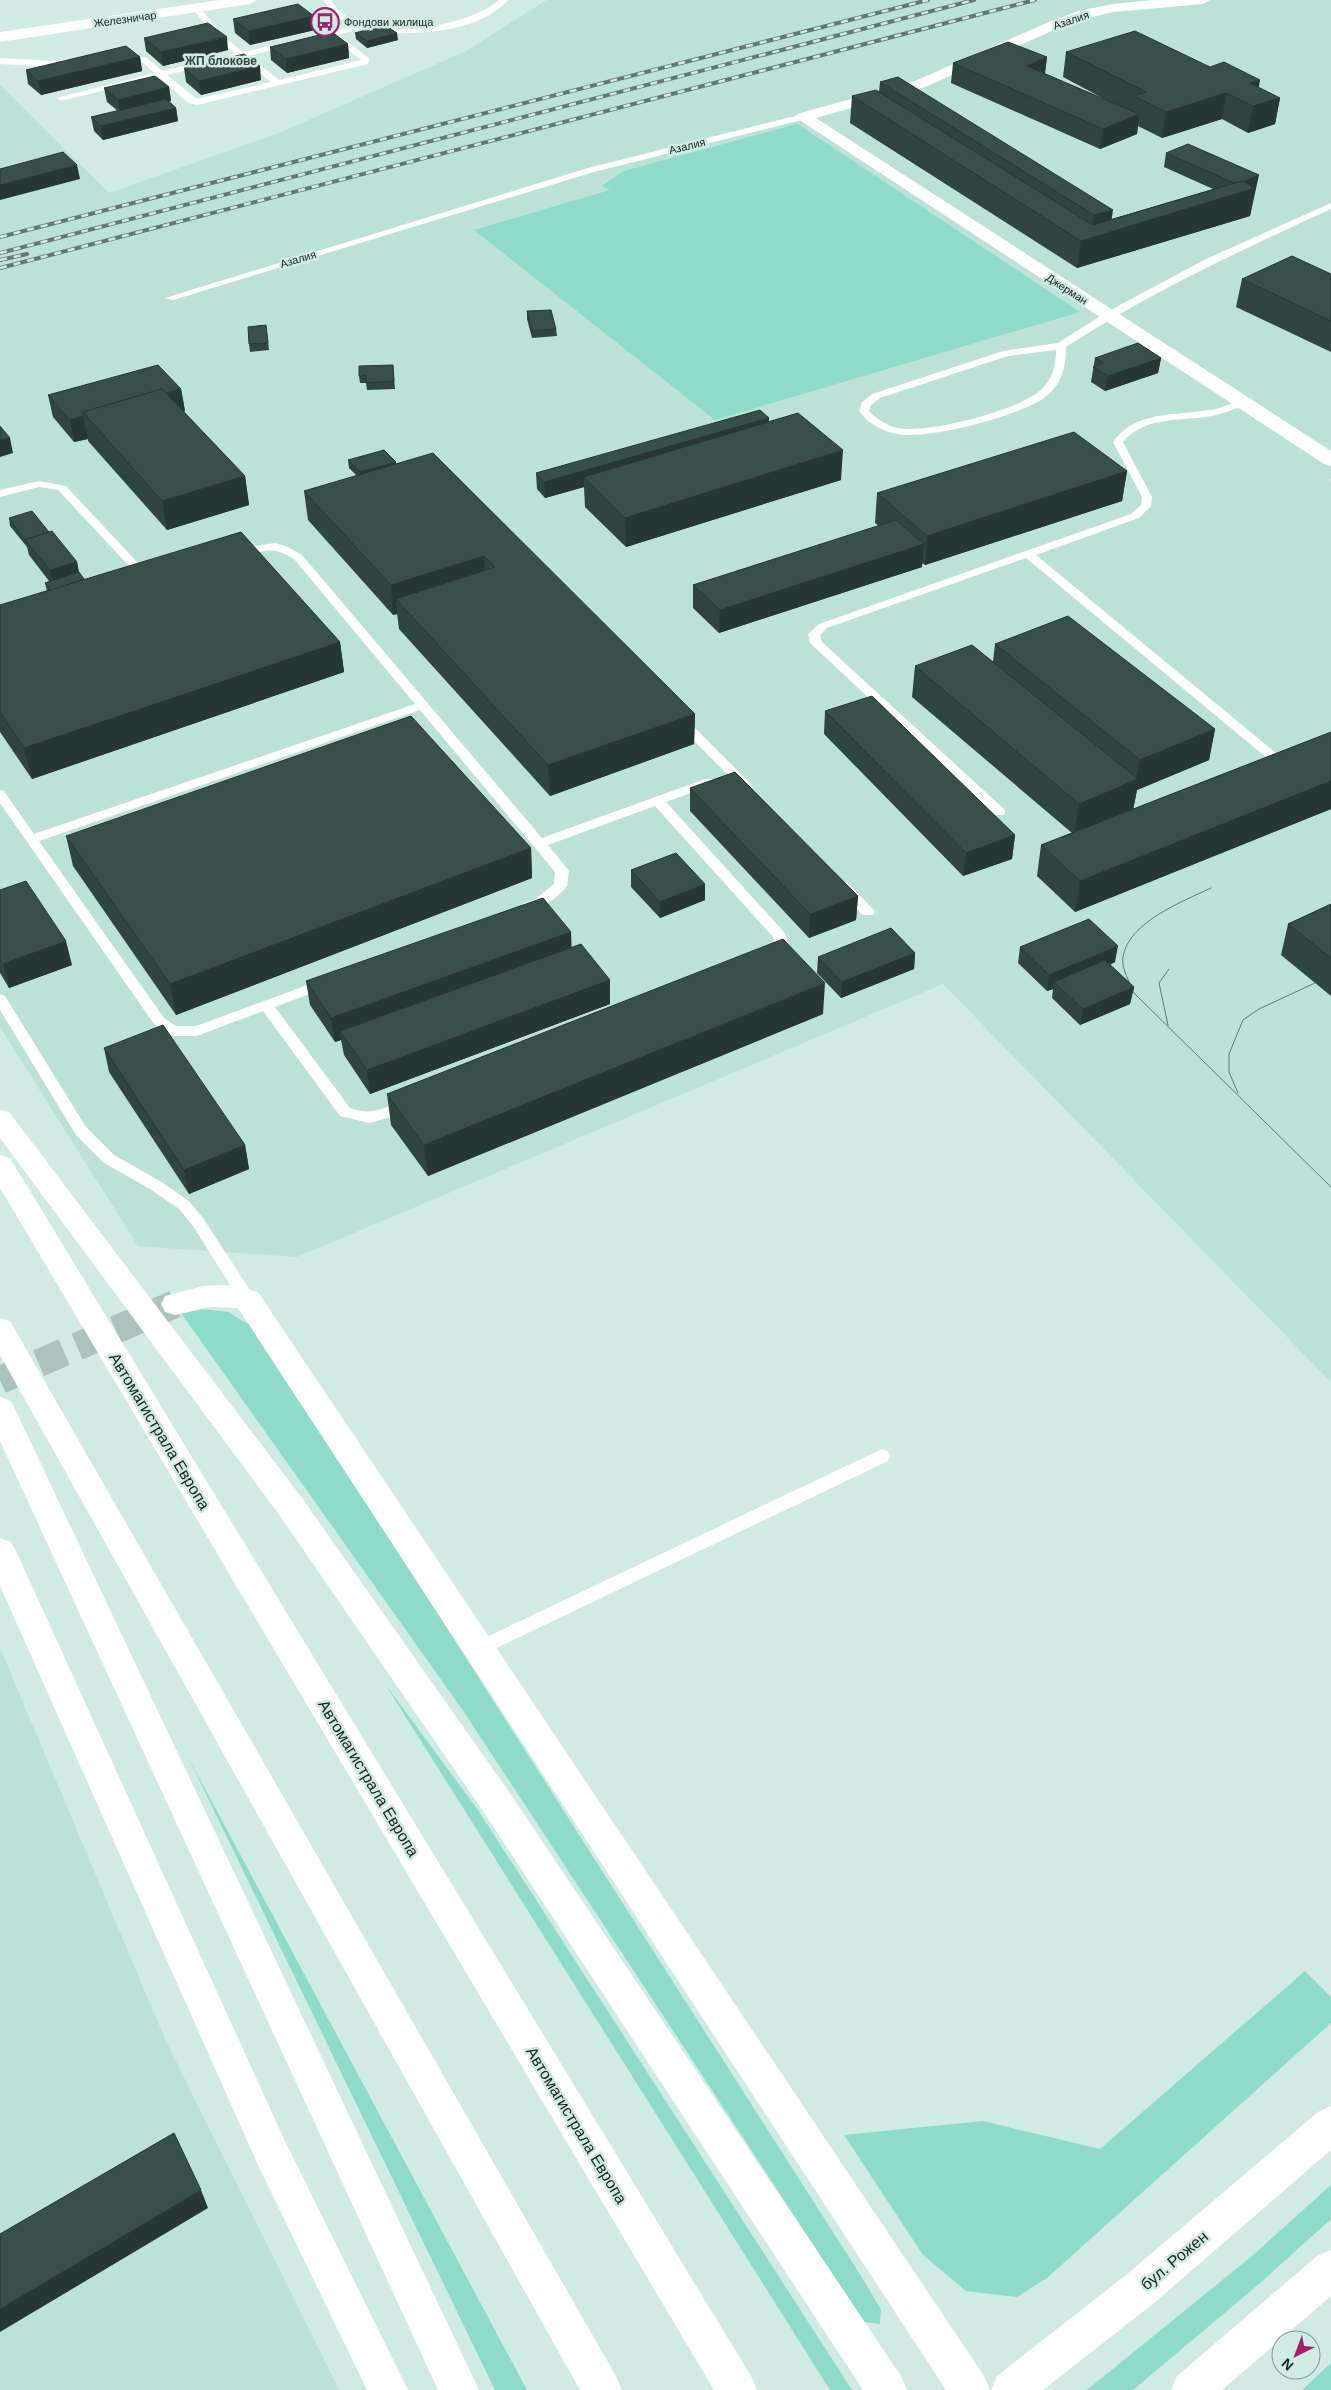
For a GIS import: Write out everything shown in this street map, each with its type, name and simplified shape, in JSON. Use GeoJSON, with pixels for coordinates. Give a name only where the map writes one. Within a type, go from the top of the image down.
{"type":"FeatureCollection","features":[{"type":"Feature","properties":{"kind":"main road","name":"Железничар"},"geometry":{"type":"LineString","coordinates":[[0,37],[250,0]]}},
{"type":"Feature","properties":{"kind":"main road","name":"Азалия"},"geometry":{"type":"LineString","coordinates":[[803,117],[920,84],[1056,24],[1084,14],[1113,8],[1203,0]]}},
{"type":"Feature","properties":{"kind":"main road","name":"Джерман"},"geometry":{"type":"LineString","coordinates":[[803,117],[1331,460]]}},
{"type":"Feature","properties":{"kind":"main road"},"geometry":{"type":"LineString","coordinates":[[0,1119],[297,1515],[495,1800],[887,2390]]}},
{"type":"Feature","properties":{"kind":"main road","name":"Автомагистрала Европа"},"geometry":{"type":"LineString","coordinates":[[0,1165],[737,2390]]}},
{"type":"Feature","properties":{"kind":"main road"},"geometry":{"type":"LineString","coordinates":[[175,1304],[212,1294],[230,1294],[248,1300],[970,2390]]}},
{"type":"Feature","properties":{"kind":"main road"},"geometry":{"type":"LineString","coordinates":[[0,1329],[602,2390]]}},
{"type":"Feature","properties":{"kind":"main road"},"geometry":{"type":"LineString","coordinates":[[0,1410],[459,2390]]}},
{"type":"Feature","properties":{"kind":"main road"},"geometry":{"type":"LineString","coordinates":[[0,1551],[271,2152],[388,2390]]}},
{"type":"Feature","properties":{"kind":"main road","name":"бул. Рожен"},"geometry":{"type":"LineString","coordinates":[[1011,2390],[1140,2289],[1331,2125]]}},
{"type":"Feature","properties":{"kind":"main road"},"geometry":{"type":"LineString","coordinates":[[1197,2387],[1331,2270]]}},
{"type":"Feature","properties":{"kind":"lane"},"geometry":{"type":"LineString","coordinates":[[327,0],[340,17],[360,27]]}},
{"type":"Feature","properties":{"kind":"lane"},"geometry":{"type":"LineString","coordinates":[[314,38],[360,27],[409,30],[446,27],[459,24],[494,9],[504,0]]}},
{"type":"Feature","properties":{"kind":"lane"},"geometry":{"type":"LineString","coordinates":[[197,9],[219,37],[277,82]]}},
{"type":"Feature","properties":{"kind":"lane"},"geometry":{"type":"LineString","coordinates":[[114,58],[136,57],[143,59],[193,102],[365,62],[366,60],[332,34]]}},
{"type":"Feature","properties":{"kind":"lane"},"geometry":{"type":"LineString","coordinates":[[61,98],[296,42]]}},
{"type":"Feature","properties":{"kind":"lane"},"geometry":{"type":"LineString","coordinates":[[0,61],[54,64],[84,61]]}},
{"type":"Feature","properties":{"kind":"lane","name":"Азалия"},"geometry":{"type":"LineString","coordinates":[[170,298],[591,170],[803,117]]}},
{"type":"Feature","properties":{"kind":"lane"},"geometry":{"type":"LineString","coordinates":[[1061,346],[1062,368],[1056,379],[1039,396],[1003,412],[920,432],[902,432],[872,421],[864,411],[866,404],[876,396],[974,362],[1007,353],[1061,346],[1108,315],[1209,261],[1331,206]]}},
{"type":"Feature","properties":{"kind":"lane"},"geometry":{"type":"LineString","coordinates":[[999,812],[816,643],[814,634],[823,626],[1135,516],[1146,506],[1147,497],[1118,442],[1125,431],[1145,421],[1212,413],[1242,403]]}},
{"type":"Feature","properties":{"kind":"lane"},"geometry":{"type":"LineString","coordinates":[[0,494],[33,484],[49,482],[62,488],[149,582]]}},
{"type":"Feature","properties":{"kind":"lane"},"geometry":{"type":"LineString","coordinates":[[222,560],[267,546],[286,548],[298,557],[562,871],[560,886],[540,902],[513,912]]}},
{"type":"Feature","properties":{"kind":"lane"},"geometry":{"type":"LineString","coordinates":[[1028,554],[1284,766]]}},
{"type":"Feature","properties":{"kind":"lane"},"geometry":{"type":"LineString","coordinates":[[32,839],[423,705]]}},
{"type":"Feature","properties":{"kind":"lane"},"geometry":{"type":"LineString","coordinates":[[671,711],[754,794]]}},
{"type":"Feature","properties":{"kind":"lane"},"geometry":{"type":"LineString","coordinates":[[1266,773],[1300,760]]}},
{"type":"Feature","properties":{"kind":"lane"},"geometry":{"type":"LineString","coordinates":[[539,844],[657,800],[734,774]]}},
{"type":"Feature","properties":{"kind":"lane"},"geometry":{"type":"LineString","coordinates":[[0,794],[159,1020],[173,1031],[197,1031],[339,978]]}},
{"type":"Feature","properties":{"kind":"lane"},"geometry":{"type":"LineString","coordinates":[[657,800],[780,936],[782,948],[774,957],[765,960]]}},
{"type":"Feature","properties":{"kind":"lane"},"geometry":{"type":"LineString","coordinates":[[834,878],[868,912]]}},
{"type":"Feature","properties":{"kind":"lane"},"geometry":{"type":"LineString","coordinates":[[0,999],[81,1131],[109,1160],[155,1185],[184,1205],[198,1222],[248,1300]]}},
{"type":"Feature","properties":{"kind":"lane"},"geometry":{"type":"LineString","coordinates":[[266,1005],[345,1112],[360,1118],[378,1117],[424,1098]]}},
{"type":"Feature","properties":{"kind":"lane"},"geometry":{"type":"LineString","coordinates":[[480,1648],[882,1456]]}},
{"type":"Feature","properties":{"kind":"shaded area"},"geometry":{"type":"Polygon","coordinates":[[[547,0],[1331,0],[1331,479],[1328,480],[1331,483],[1331,1382],[943,984],[297,1257],[138,1246],[0,1027],[0,85],[109,193],[279,133],[466,51],[547,0]]]}},
{"type":"Feature","properties":{"kind":"shaded area"},"geometry":{"type":"Polygon","coordinates":[[[0,1648],[165,2039],[339,2390],[0,2390],[0,1648]]]}},
{"type":"Feature","properties":{"kind":"green space"},"geometry":{"type":"Polygon","coordinates":[[[797,124],[1080,312],[715,420],[474,230],[610,190],[602,186],[624,171],[797,124]]]}},
{"type":"Feature","properties":{"kind":"green space"},"geometry":{"type":"Polygon","coordinates":[[[201,1309],[228,1312],[255,1328],[863,2279],[881,2310],[880,2324],[864,2322],[464,1712],[181,1313],[201,1309]]]}},
{"type":"Feature","properties":{"kind":"green space"},"geometry":{"type":"Polygon","coordinates":[[[385,1684],[478,1810],[852,2390],[830,2390],[385,1684]]]}},
{"type":"Feature","properties":{"kind":"green space"},"geometry":{"type":"Polygon","coordinates":[[[189,1759],[527,2390],[495,2390],[189,1759]]]}},
{"type":"Feature","properties":{"kind":"green space"},"geometry":{"type":"Polygon","coordinates":[[[1305,1971],[1331,1997],[1331,2023],[1047,2278],[1017,2297],[966,2291],[923,2255],[844,2135],[983,2121],[1100,2149],[1305,1971]]]}},
{"type":"Feature","properties":{"kind":"green space"},"geometry":{"type":"Polygon","coordinates":[[[1331,2185],[1331,2219],[1259,2284],[1133,2390],[1087,2390],[1252,2256],[1331,2185]]]}},
{"type":"Feature","properties":{"kind":"green space"},"geometry":{"type":"Polygon","coordinates":[[[1331,2363],[1331,2390],[1302,2390],[1313,2380],[1321,2380],[1321,2372],[1331,2363]]]}},
{"type":"Feature","properties":{"kind":"building"},"geometry":{"type":"Polygon","coordinates":[[[298,4],[314,16],[249,31],[233,19],[298,4]]]}},
{"type":"Feature","properties":{"kind":"building"},"geometry":{"type":"Polygon","coordinates":[[[208,23],[227,37],[161,52],[144,38],[208,23]]]}},
{"type":"Feature","properties":{"kind":"building"},"geometry":{"type":"Polygon","coordinates":[[[385,25],[397,33],[367,41],[355,33],[385,25]]]}},
{"type":"Feature","properties":{"kind":"building"},"geometry":{"type":"Polygon","coordinates":[[[1135,31],[1210,67],[1224,62],[1260,80],[1250,83],[1280,98],[1253,106],[1226,93],[1166,112],[1134,96],[1146,92],[1066,52],[1135,31]]]}},
{"type":"Feature","properties":{"kind":"building"},"geometry":{"type":"Polygon","coordinates":[[[332,32],[348,44],[286,59],[270,47],[332,32]]]}},
{"type":"Feature","properties":{"kind":"building"},"geometry":{"type":"Polygon","coordinates":[[[1008,42],[1047,57],[1027,66],[1139,114],[1103,129],[953,63],[1008,42]]]}},
{"type":"Feature","properties":{"kind":"building"},"geometry":{"type":"Polygon","coordinates":[[[126,46],[140,57],[38,81],[26,70],[126,46]]]}},
{"type":"Feature","properties":{"kind":"building"},"geometry":{"type":"Polygon","coordinates":[[[244,54],[260,66],[199,81],[184,68],[244,54]]]}},
{"type":"Feature","properties":{"kind":"building"},"geometry":{"type":"Polygon","coordinates":[[[155,76],[169,87],[118,100],[104,88],[155,76]]]}},
{"type":"Feature","properties":{"kind":"building"},"geometry":{"type":"Polygon","coordinates":[[[898,77],[1113,210],[1094,215],[880,82],[898,77]]]}},
{"type":"Feature","properties":{"kind":"building"},"geometry":{"type":"Polygon","coordinates":[[[876,90],[1093,225],[1242,181],[1255,188],[1081,241],[852,96],[876,90]]]}},
{"type":"Feature","properties":{"kind":"building"},"geometry":{"type":"Polygon","coordinates":[[[166,99],[176,108],[101,126],[91,117],[166,99]]]}},
{"type":"Feature","properties":{"kind":"building"},"geometry":{"type":"Polygon","coordinates":[[[1188,144],[1259,175],[1243,182],[1234,183],[1166,153],[1188,144]]]}},
{"type":"Feature","properties":{"kind":"building"},"geometry":{"type":"Polygon","coordinates":[[[63,152],[77,165],[0,185],[0,169],[63,152]]]}},
{"type":"Feature","properties":{"kind":"building"},"geometry":{"type":"Polygon","coordinates":[[[1292,256],[1331,274],[1331,321],[1242,279],[1292,256]]]}},
{"type":"Feature","properties":{"kind":"building"},"geometry":{"type":"Polygon","coordinates":[[[551,310],[556,329],[532,331],[527,311],[551,310]]]}},
{"type":"Feature","properties":{"kind":"building"},"geometry":{"type":"Polygon","coordinates":[[[266,325],[268,343],[249,344],[248,327],[266,325]]]}},
{"type":"Feature","properties":{"kind":"building"},"geometry":{"type":"Polygon","coordinates":[[[1138,343],[1161,358],[1108,376],[1093,367],[1103,363],[1095,358],[1138,343]]]}},
{"type":"Feature","properties":{"kind":"building"},"geometry":{"type":"Polygon","coordinates":[[[158,365],[181,389],[166,393],[162,389],[83,412],[83,416],[70,420],[48,395],[158,365]]]}},
{"type":"Feature","properties":{"kind":"building"},"geometry":{"type":"Polygon","coordinates":[[[393,365],[394,381],[366,383],[366,375],[359,376],[359,366],[393,365]]]}},
{"type":"Feature","properties":{"kind":"building"},"geometry":{"type":"Polygon","coordinates":[[[162,389],[245,476],[162,501],[83,412],[162,389]]]}},
{"type":"Feature","properties":{"kind":"building"},"geometry":{"type":"Polygon","coordinates":[[[760,410],[769,418],[544,482],[536,473],[760,410]]]}},
{"type":"Feature","properties":{"kind":"building"},"geometry":{"type":"Polygon","coordinates":[[[798,413],[843,450],[625,518],[584,477],[798,413]]]}},
{"type":"Feature","properties":{"kind":"building"},"geometry":{"type":"Polygon","coordinates":[[[0,426],[10,438],[0,440],[0,426]]]}},
{"type":"Feature","properties":{"kind":"building"},"geometry":{"type":"Polygon","coordinates":[[[1074,432],[1127,471],[927,536],[877,493],[1074,432]]]}},
{"type":"Feature","properties":{"kind":"building"},"geometry":{"type":"Polygon","coordinates":[[[384,450],[396,462],[360,472],[348,460],[384,450]]]}},
{"type":"Feature","properties":{"kind":"building"},"geometry":{"type":"Polygon","coordinates":[[[433,453],[695,714],[548,765],[396,599],[495,567],[484,556],[391,585],[304,491],[433,453]]]}},
{"type":"Feature","properties":{"kind":"building"},"geometry":{"type":"Polygon","coordinates":[[[32,511],[49,532],[25,540],[9,518],[32,511]]]}},
{"type":"Feature","properties":{"kind":"building"},"geometry":{"type":"Polygon","coordinates":[[[896,520],[924,544],[720,610],[693,585],[896,520]]]}},
{"type":"Feature","properties":{"kind":"building"},"geometry":{"type":"Polygon","coordinates":[[[52,531],[77,562],[50,570],[25,540],[52,531]]]}},
{"type":"Feature","properties":{"kind":"building"},"geometry":{"type":"Polygon","coordinates":[[[241,532],[340,642],[24,748],[0,712],[0,605],[241,532]]]}},
{"type":"Feature","properties":{"kind":"building"},"geometry":{"type":"Polygon","coordinates":[[[79,572],[84,579],[51,590],[45,583],[79,572]]]}},
{"type":"Feature","properties":{"kind":"building"},"geometry":{"type":"Polygon","coordinates":[[[1068,616],[1215,729],[1140,760],[995,644],[1068,616]]]}},
{"type":"Feature","properties":{"kind":"building"},"geometry":{"type":"Polygon","coordinates":[[[972,645],[1138,779],[1079,804],[915,666],[972,645]]]}},
{"type":"Feature","properties":{"kind":"building"},"geometry":{"type":"Polygon","coordinates":[[[872,696],[1015,835],[966,853],[825,711],[872,696]]]}},
{"type":"Feature","properties":{"kind":"building"},"geometry":{"type":"Polygon","coordinates":[[[411,716],[531,848],[170,984],[66,836],[411,716]]]}},
{"type":"Feature","properties":{"kind":"building"},"geometry":{"type":"Polygon","coordinates":[[[1331,732],[1331,781],[1080,881],[1041,845],[1331,732]]]}},
{"type":"Feature","properties":{"kind":"building"},"geometry":{"type":"Polygon","coordinates":[[[735,772],[858,896],[810,914],[690,788],[735,772]]]}},
{"type":"Feature","properties":{"kind":"building"},"geometry":{"type":"Polygon","coordinates":[[[676,853],[705,884],[660,902],[631,870],[676,853]]]}},
{"type":"Feature","properties":{"kind":"building"},"geometry":{"type":"Polygon","coordinates":[[[26,881],[66,941],[3,964],[0,960],[0,890],[26,881]]]}},
{"type":"Feature","properties":{"kind":"building"},"geometry":{"type":"Polygon","coordinates":[[[543,898],[571,932],[331,1018],[306,981],[543,898]]]}},
{"type":"Feature","properties":{"kind":"building"},"geometry":{"type":"Polygon","coordinates":[[[1331,904],[1331,958],[1288,924],[1331,904]]]}},
{"type":"Feature","properties":{"kind":"building"},"geometry":{"type":"Polygon","coordinates":[[[1089,919],[1118,946],[1049,975],[1020,947],[1089,919]]]}},
{"type":"Feature","properties":{"kind":"building"},"geometry":{"type":"Polygon","coordinates":[[[891,928],[915,953],[842,982],[818,957],[891,928]]]}},
{"type":"Feature","properties":{"kind":"building"},"geometry":{"type":"Polygon","coordinates":[[[783,939],[825,983],[424,1145],[387,1094],[783,939]]]}},
{"type":"Feature","properties":{"kind":"building"},"geometry":{"type":"Polygon","coordinates":[[[581,944],[610,980],[367,1070],[340,1031],[581,944]]]}},
{"type":"Feature","properties":{"kind":"building"},"geometry":{"type":"Polygon","coordinates":[[[1105,960],[1134,987],[1083,1009],[1054,982],[1105,960]]]}},
{"type":"Feature","properties":{"kind":"building"},"geometry":{"type":"Polygon","coordinates":[[[163,1025],[245,1145],[184,1170],[104,1048],[163,1025]]]}},
{"type":"Feature","properties":{"kind":"building"},"geometry":{"type":"Polygon","coordinates":[[[174,2133],[201,2190],[0,2309],[0,2234],[174,2133]]]}},
{"type":"Feature","properties":{"kind":"tunnel"},"geometry":{"type":"LineString","coordinates":[[0,1380],[175,1304]]}},
{"type":"Feature","properties":{"kind":"tram line"},"geometry":{"type":"LineString","coordinates":[[1211,888],[1159,914],[1135,933],[1127,945],[1123,957],[1126,975],[1134,993],[1331,1187]]}},
{"type":"Feature","properties":{"kind":"tram line"},"geometry":{"type":"LineString","coordinates":[[1168,1025],[1159,983],[1169,969]]}},
{"type":"Feature","properties":{"kind":"tram line"},"geometry":{"type":"LineString","coordinates":[[1238,1093],[1229,1072],[1229,1054],[1243,1020],[1259,1009],[1315,983]]}},
{"type":"Feature","properties":{"kind":"railway"},"geometry":{"type":"LineString","coordinates":[[0,237],[928,0]]}},
{"type":"Feature","properties":{"kind":"railway"},"geometry":{"type":"LineString","coordinates":[[0,253],[974,0]]}},
{"type":"Feature","properties":{"kind":"railway"},"geometry":{"type":"LineString","coordinates":[[0,268],[1035,0]]}},
{"type":"Feature","properties":{"kind":"railway"},"geometry":{"type":"LineString","coordinates":[[0,260],[27,254]]}},
{"type":"Feature","properties":{"kind":"place","name":"Фондови жилища"},"geometry":{"type":"Point","coordinates":[325,22]}},
{"type":"Feature","properties":{"kind":"district","name":"ЖП блокове"},"geometry":{"type":"Point","coordinates":[221,61]}}]}
